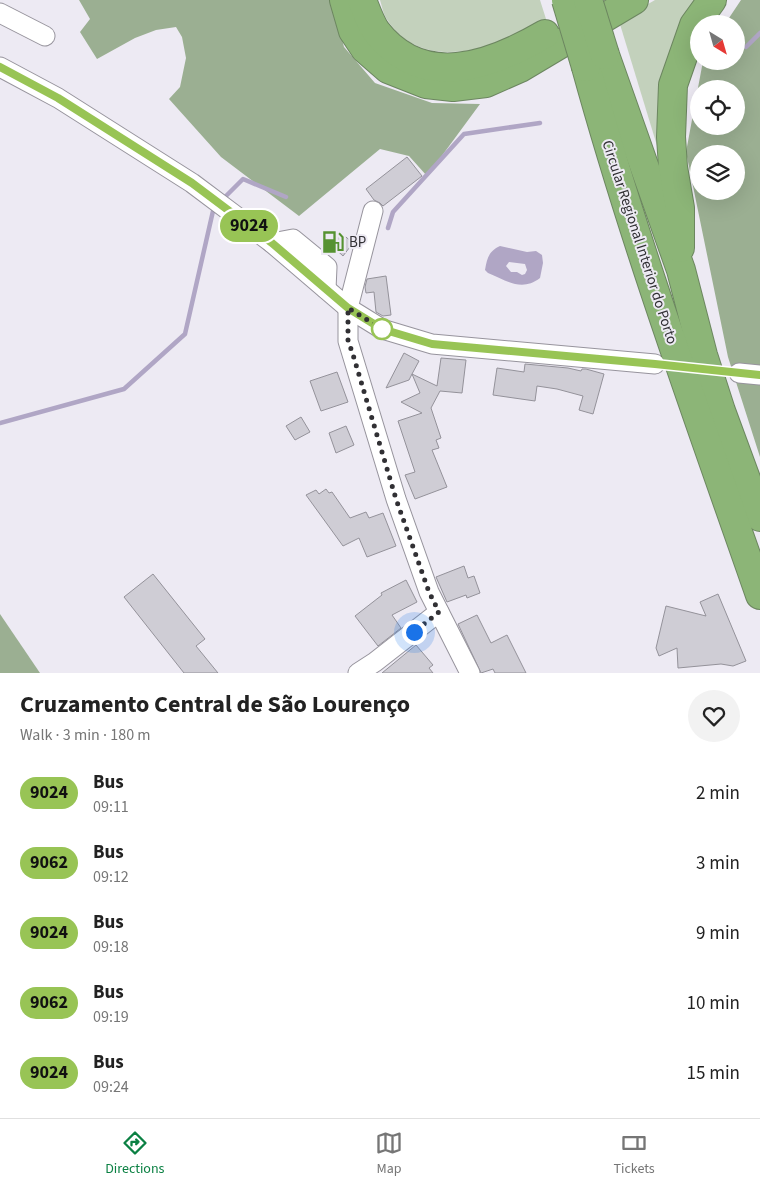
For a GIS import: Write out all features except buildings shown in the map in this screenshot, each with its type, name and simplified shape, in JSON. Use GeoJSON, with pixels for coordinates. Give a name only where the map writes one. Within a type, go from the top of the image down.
{"type":"FeatureCollection","features":[{"type":"Feature","properties":{"kind":"highway"},"geometry":{"type":"LineString","coordinates":[[344,0],[357,37],[365,49],[388,69],[426,84],[453,87],[486,83],[520,68],[634,0]]}},
{"type":"Feature","properties":{"kind":"highway"},"geometry":{"type":"LineString","coordinates":[[362,0],[376,30],[397,53],[426,66],[448,69],[483,63],[528,44],[602,0]]}},
{"type":"Feature","properties":{"kind":"highway","name":"Circular Regional Interior do Porto"},"geometry":{"type":"LineString","coordinates":[[566,0],[596,61],[681,270],[703,355],[721,411],[760,517]]}},
{"type":"Feature","properties":{"kind":"highway","name":"Circular Regional Interior do Porto"},"geometry":{"type":"LineString","coordinates":[[588,0],[601,118],[675,351],[760,595]]}},
{"type":"Feature","properties":{"kind":"highway"},"geometry":{"type":"LineString","coordinates":[[681,270],[680,208],[670,136],[673,85],[694,25],[712,0]]}},
{"type":"Feature","properties":{"kind":"street"},"geometry":{"type":"LineString","coordinates":[[0,13],[45,36]]}},
{"type":"Feature","properties":{"kind":"street"},"geometry":{"type":"LineString","coordinates":[[0,67],[58,98],[192,183],[272,243],[348,308],[382,329],[432,344],[655,364]]}},
{"type":"Feature","properties":{"kind":"street"},"geometry":{"type":"LineString","coordinates":[[372,211],[348,308],[348,340],[396,499],[429,592],[470,673]]}},
{"type":"Feature","properties":{"kind":"street"},"geometry":{"type":"LineString","coordinates":[[739,373],[760,375]]}},
{"type":"Feature","properties":{"kind":"street"},"geometry":{"type":"LineString","coordinates":[[358,673],[376,662],[439,612]]}},
{"type":"Feature","properties":{"kind":"green space"},"geometry":{"type":"Polygon","coordinates":[[[79,0],[332,0],[344,47],[375,83],[432,103],[480,104],[427,176],[409,156],[380,149],[299,216],[221,157],[169,99],[180,87],[186,58],[182,37],[176,27],[156,30],[135,38],[97,59],[80,32],[90,19],[79,0]]]}},
{"type":"Feature","properties":{"kind":"green space"},"geometry":{"type":"Polygon","coordinates":[[[380,0],[540,0],[546,19],[506,39],[484,47],[440,52],[420,47],[402,36],[386,18],[380,0]]]}},
{"type":"Feature","properties":{"kind":"green space"},"geometry":{"type":"Polygon","coordinates":[[[655,0],[700,0],[697,15],[690,15],[690,60],[669,185],[619,21],[655,0]]]}},
{"type":"Feature","properties":{"kind":"green space"},"geometry":{"type":"Polygon","coordinates":[[[741,0],[760,0],[760,457],[728,357],[696,200],[745,200],[745,145],[690,145],[690,172],[686,152],[690,131],[690,135],[745,135],[745,80],[699,80],[701,70],[745,70],[745,15],[731,15],[741,0]]]}},
{"type":"Feature","properties":{"kind":"green space"},"geometry":{"type":"Polygon","coordinates":[[[0,614],[40,673],[0,673],[0,614]]]}},
{"type":"Feature","properties":{"kind":"shaded area"},"geometry":{"type":"Polygon","coordinates":[[[500,246],[527,252],[536,251],[542,255],[543,263],[540,278],[521,285],[508,282],[488,273],[485,270],[488,258],[500,246]],[[509,262],[506,266],[511,272],[517,272],[522,275],[527,270],[525,264],[509,262]]]}},
{"type":"Feature","properties":{"kind":"waterway"},"geometry":{"type":"LineString","coordinates":[[746,47],[760,33]]}},
{"type":"Feature","properties":{"kind":"waterway"},"geometry":{"type":"LineString","coordinates":[[388,228],[393,212],[464,134],[540,123]]}},
{"type":"Feature","properties":{"kind":"waterway"},"geometry":{"type":"LineString","coordinates":[[226,196],[243,179],[286,197]]}},
{"type":"Feature","properties":{"kind":"waterway"},"geometry":{"type":"LineString","coordinates":[[0,423],[124,389],[185,334],[213,211]]}},
{"type":"Feature","properties":{"kind":"bus line","name":"9024"},"geometry":{"type":"LineString","coordinates":[[0,67],[58,98],[192,183],[272,243],[348,308],[382,329],[432,344],[760,375]]}},
{"type":"Feature","properties":{"kind":"place","name":"BP"},"geometry":{"type":"Point","coordinates":[333,242]}},
{"type":"Feature","properties":{"kind":"route"},"geometry":{"type":"LineString","coordinates":[[382,329],[348,308],[348,340],[396,499],[429,592],[439,612],[414,632]]}}]}
